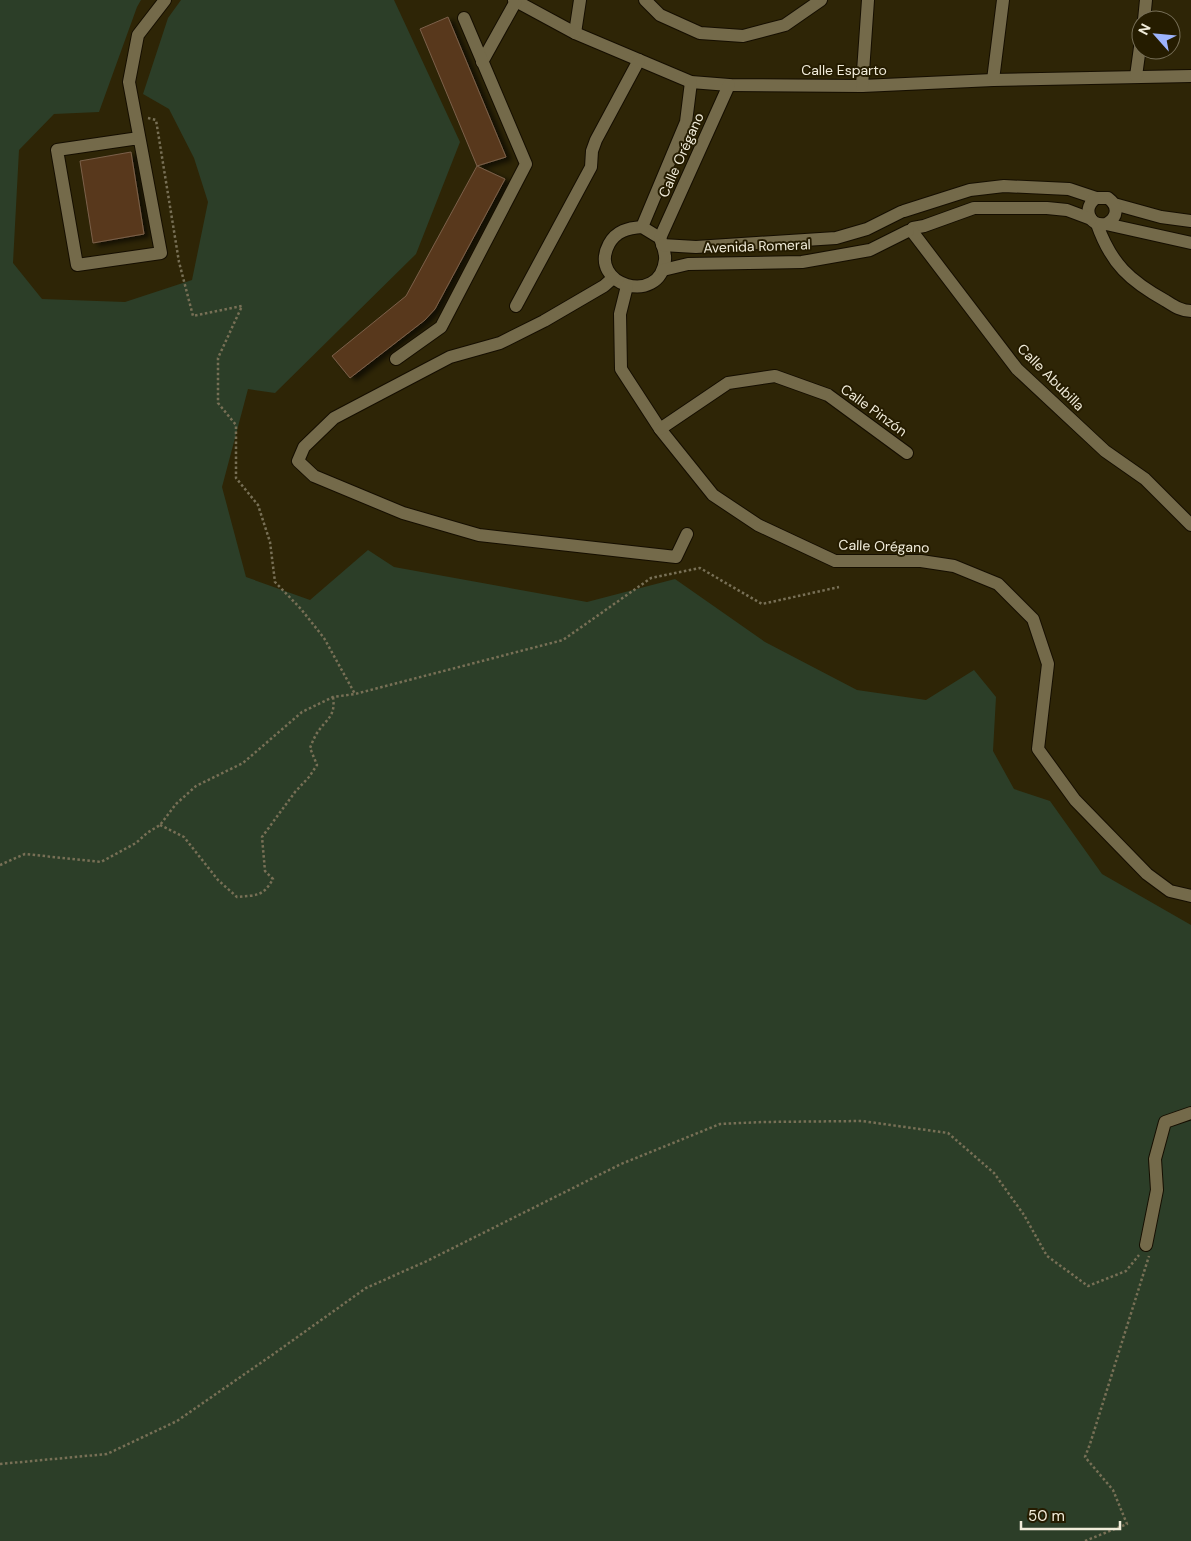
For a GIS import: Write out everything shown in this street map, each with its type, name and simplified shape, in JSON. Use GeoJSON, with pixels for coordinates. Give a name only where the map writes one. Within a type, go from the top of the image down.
{"type":"FeatureCollection","features":[{"type":"Feature","properties":{"kind":"street"},"geometry":{"type":"LineString","coordinates":[[139,138],[57,150],[77,265],[161,253],[129,82],[138,35],[165,0]]}},
{"type":"Feature","properties":{"kind":"street"},"geometry":{"type":"LineString","coordinates":[[574,32],[580,0]]}},
{"type":"Feature","properties":{"kind":"street"},"geometry":{"type":"LineString","coordinates":[[645,0],[660,15],[700,33],[743,36],[785,25],[821,0]]}},
{"type":"Feature","properties":{"kind":"street"},"geometry":{"type":"LineString","coordinates":[[862,86],[868,0]]}},
{"type":"Feature","properties":{"kind":"street"},"geometry":{"type":"LineString","coordinates":[[994,80],[1003,0]]}},
{"type":"Feature","properties":{"kind":"street"},"geometry":{"type":"LineString","coordinates":[[482,62],[515,1]]}},
{"type":"Feature","properties":{"kind":"street","name":"Calle Esparto"},"geometry":{"type":"LineString","coordinates":[[515,1],[574,32],[691,82],[729,85],[862,86],[994,80],[1191,76]]}},
{"type":"Feature","properties":{"kind":"street"},"geometry":{"type":"LineString","coordinates":[[396,359],[441,327],[526,164],[464,18]]}},
{"type":"Feature","properties":{"kind":"street"},"geometry":{"type":"LineString","coordinates":[[516,306],[591,168],[592,151],[596,140],[639,60]]}},
{"type":"Feature","properties":{"kind":"street"},"geometry":{"type":"LineString","coordinates":[[1136,76],[1138,60]]}},
{"type":"Feature","properties":{"kind":"street","name":"Calle Orégano"},"geometry":{"type":"LineString","coordinates":[[642,227],[686,122],[691,82]]}},
{"type":"Feature","properties":{"kind":"street","name":"Calle Orégano"},"geometry":{"type":"LineString","coordinates":[[661,241],[729,85]]}},
{"type":"Feature","properties":{"kind":"street","name":"Avenida Romeral"},"geometry":{"type":"LineString","coordinates":[[661,241],[696,247],[836,238],[867,229],[902,212],[970,190],[1004,186],[1069,189],[1096,198]]}},
{"type":"Feature","properties":{"kind":"street"},"geometry":{"type":"LineString","coordinates":[[1191,221],[1161,217],[1114,204],[1104,197],[1096,198],[1088,208],[1098,223],[1106,246],[1120,268],[1149,292],[1184,311],[1191,311]]}},
{"type":"Feature","properties":{"kind":"street"},"geometry":{"type":"LineString","coordinates":[[1098,223],[1113,220],[1116,212],[1114,204]]}},
{"type":"Feature","properties":{"kind":"street","name":"Avenida Romeral"},"geometry":{"type":"LineString","coordinates":[[662,270],[688,264],[802,262],[870,250],[911,230],[974,208],[1047,208],[1067,210],[1098,223],[1191,243]]}},
{"type":"Feature","properties":{"kind":"street","name":"Calle Abubilla"},"geometry":{"type":"LineString","coordinates":[[902,212],[896,217],[895,223],[898,229],[911,230],[1017,369],[1105,451],[1145,479],[1191,525]]}},
{"type":"Feature","properties":{"kind":"street"},"geometry":{"type":"LineString","coordinates":[[642,227],[661,241],[665,260],[657,278],[649,284],[637,287],[627,286],[613,278],[607,268],[605,259],[607,248],[612,239],[620,232],[630,228],[642,227]]}},
{"type":"Feature","properties":{"kind":"street"},"geometry":{"type":"LineString","coordinates":[[613,278],[604,286],[500,344],[450,357],[334,418],[304,447],[298,461],[314,476],[403,513],[479,535],[676,557],[687,534]]}},
{"type":"Feature","properties":{"kind":"street","name":"Calle Orégano"},"geometry":{"type":"LineString","coordinates":[[627,286],[620,314],[621,369],[660,429],[713,495],[758,525],[834,561],[930,562],[954,566],[998,584],[1033,619],[1048,664],[1038,749],[1075,800],[1147,874],[1170,891],[1191,896]]}},
{"type":"Feature","properties":{"kind":"street","name":"Calle Pinzón"},"geometry":{"type":"LineString","coordinates":[[660,429],[728,383],[775,376],[828,395],[907,452]]}},
{"type":"Feature","properties":{"kind":"street"},"geometry":{"type":"LineString","coordinates":[[1146,1245],[1157,1190],[1155,1159],[1165,1122],[1191,1114]]}},
{"type":"Feature","properties":{"kind":"path"},"geometry":{"type":"LineString","coordinates":[[134,114],[156,120],[179,262],[193,316],[242,306],[218,358],[218,403],[236,425],[236,478],[258,505],[270,542],[275,582],[301,609],[324,638],[356,694]]}},
{"type":"Feature","properties":{"kind":"path"},"geometry":{"type":"LineString","coordinates":[[0,865],[25,854],[101,862],[136,843],[160,825],[176,804],[196,786],[244,763],[302,712],[333,697],[356,694],[563,640],[651,578],[700,568],[762,604],[840,587]]}},
{"type":"Feature","properties":{"kind":"path"},"geometry":{"type":"LineString","coordinates":[[160,825],[184,837],[218,880],[237,897],[260,895],[268,888],[273,879],[265,872],[262,837],[295,792],[310,777],[317,765],[310,748],[335,707],[333,697]]}},
{"type":"Feature","properties":{"kind":"path"},"geometry":{"type":"LineString","coordinates":[[0,1464],[107,1454],[177,1421],[366,1288],[427,1262],[622,1164],[720,1124],[862,1122],[948,1133],[994,1174],[1024,1214],[1047,1256],[1088,1286],[1126,1272],[1146,1245]]}},
{"type":"Feature","properties":{"kind":"path"},"geometry":{"type":"LineString","coordinates":[[1085,1541],[1126,1524],[1112,1490],[1085,1457],[1149,1256],[1146,1245]]}},
{"type":"Feature","properties":{"kind":"green space"},"geometry":{"type":"Polygon","coordinates":[[[0,0],[141,0],[99,112],[54,114],[19,150],[13,263],[42,299],[125,302],[192,280],[208,202],[194,158],[169,109],[143,94],[168,18],[181,0],[394,0],[460,142],[416,254],[275,393],[248,389],[222,487],[246,577],[310,600],[368,550],[394,567],[587,602],[675,579],[765,642],[857,690],[926,700],[974,670],[996,697],[993,751],[1014,789],[1050,801],[1102,874],[1191,925],[1191,1541],[0,1541],[0,0]]]}},
{"type":"Feature","properties":{"kind":"building"},"geometry":{"type":"Polygon","coordinates":[[[448,17],[506,157],[477,166],[420,29],[448,17]]]}},
{"type":"Feature","properties":{"kind":"building"},"geometry":{"type":"Polygon","coordinates":[[[131,152],[144,234],[93,243],[80,161],[131,152]]]}},
{"type":"Feature","properties":{"kind":"building"},"geometry":{"type":"Polygon","coordinates":[[[477,166],[505,179],[435,309],[425,320],[350,378],[332,356],[406,296],[477,166]]]}}]}
